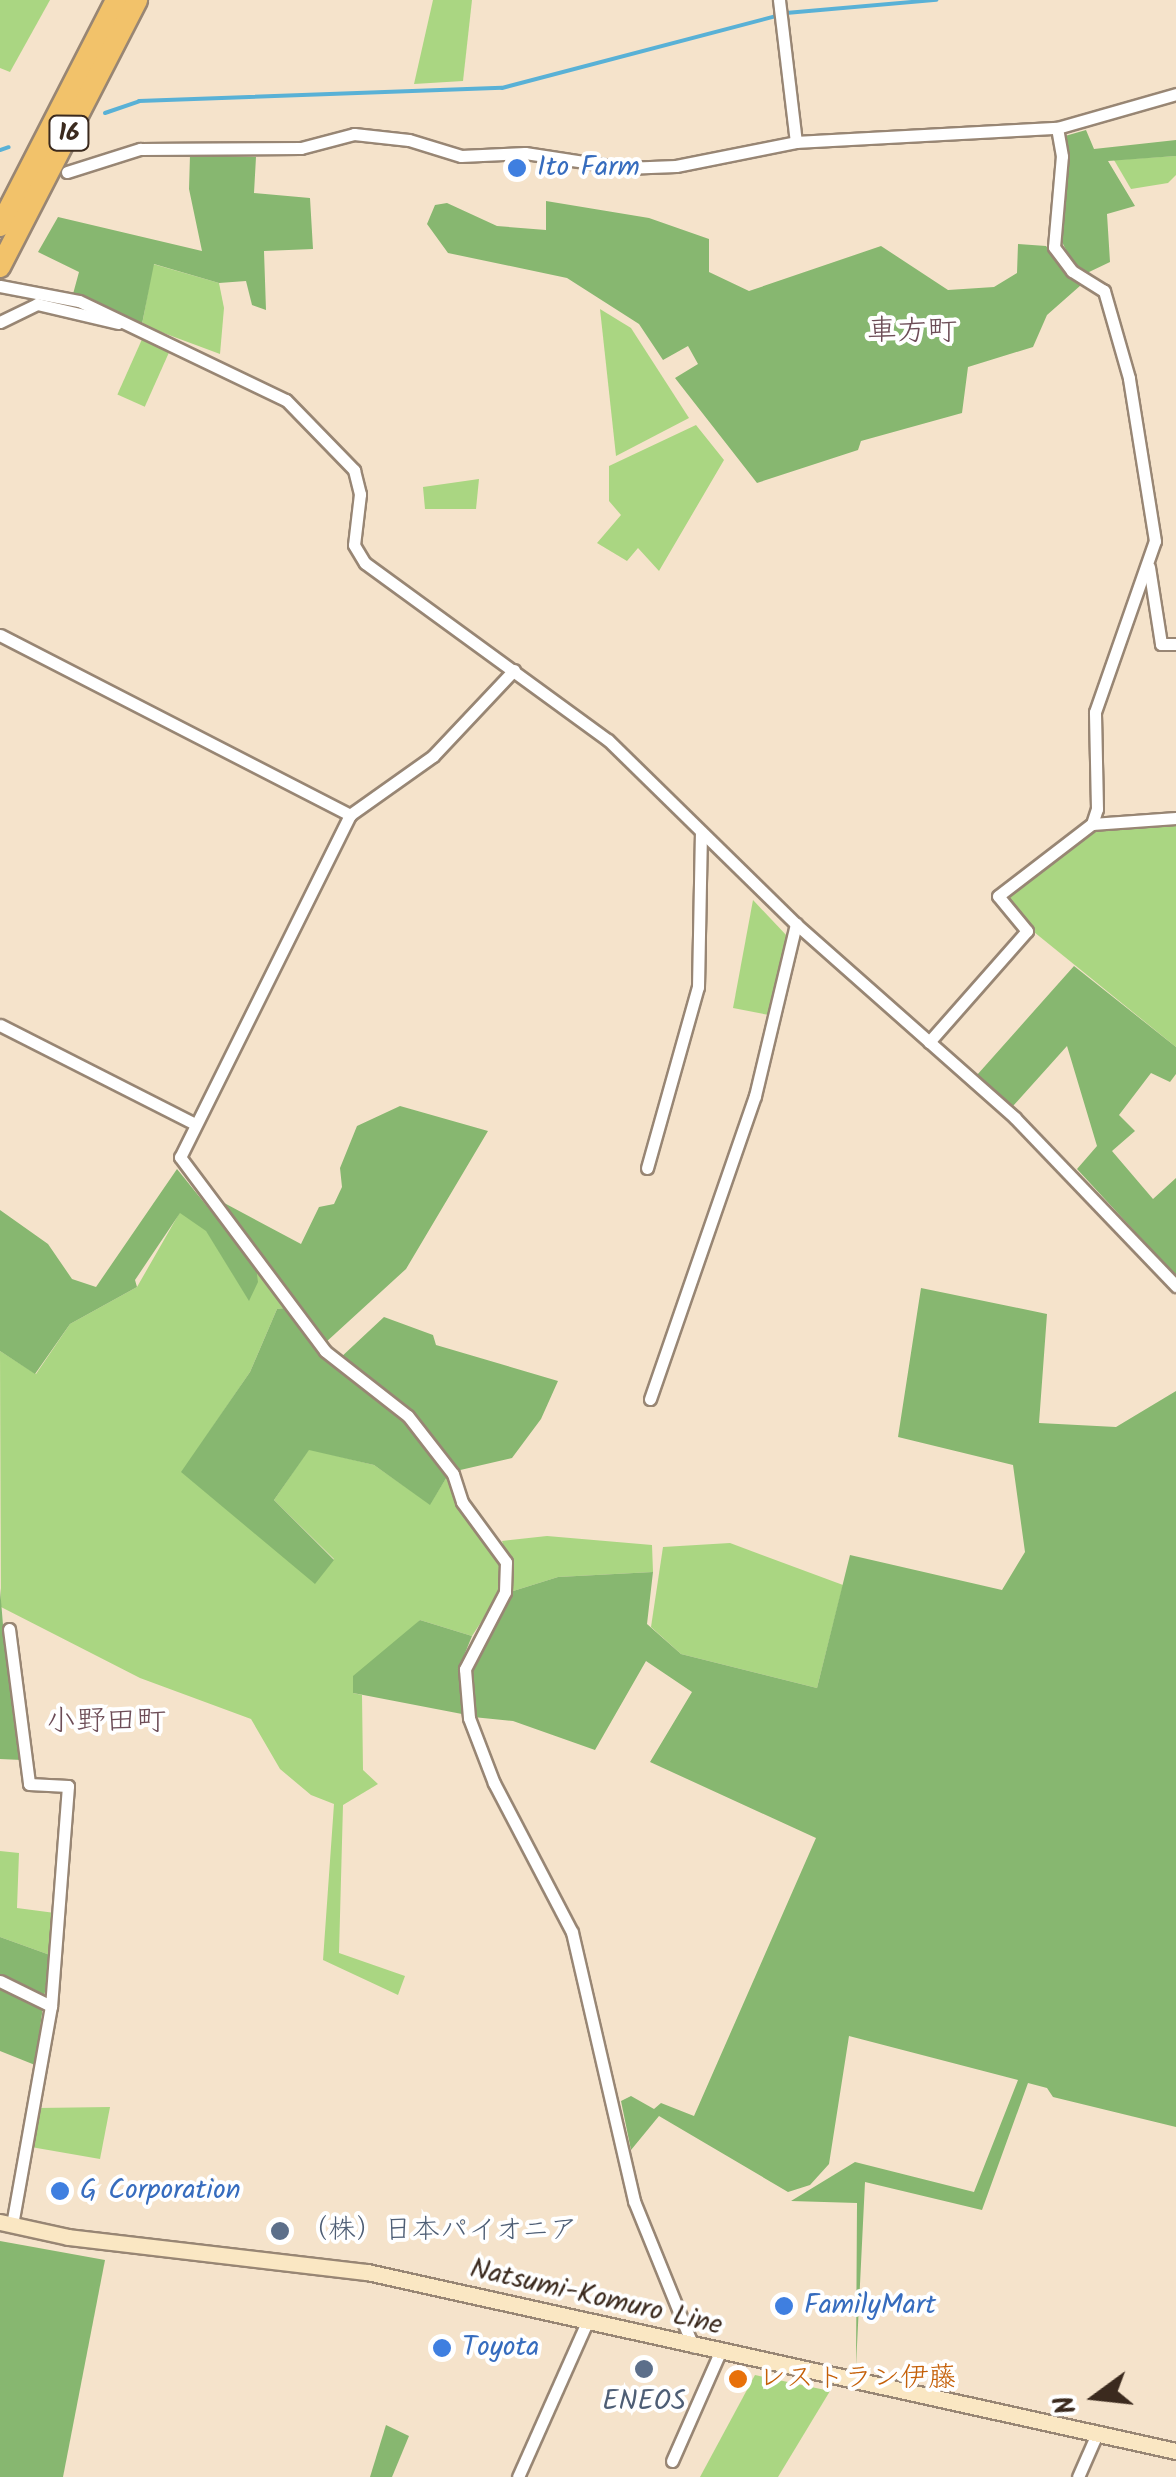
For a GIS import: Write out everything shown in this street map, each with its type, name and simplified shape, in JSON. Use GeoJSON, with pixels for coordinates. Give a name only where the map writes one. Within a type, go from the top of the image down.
{"type":"FeatureCollection","features":[{"type":"Feature","properties":{"kind":"highway","name":"16"},"geometry":{"type":"LineString","coordinates":[[0,226],[116,0]]}},
{"type":"Feature","properties":{"kind":"highway","name":"16"},"geometry":{"type":"LineString","coordinates":[[0,267],[138,0]]}},
{"type":"Feature","properties":{"kind":"main road","name":"Natsumi-Komuro Line"},"geometry":{"type":"LineString","coordinates":[[6,2223],[323,2264],[1176,2451]]}},
{"type":"Feature","properties":{"kind":"street"},"geometry":{"type":"LineString","coordinates":[[780,4],[796,142]]}},
{"type":"Feature","properties":{"kind":"street"},"geometry":{"type":"LineString","coordinates":[[67,172],[140,150],[301,148],[354,134],[399,138],[461,156],[525,152],[624,168],[676,166],[796,142],[1057,128],[1176,94]]}},
{"type":"Feature","properties":{"kind":"street"},"geometry":{"type":"LineString","coordinates":[[1057,128],[1062,156],[1054,248],[1072,272],[1104,291],[1129,378],[1153,517],[1149,566],[1161,644],[1176,644]]}},
{"type":"Feature","properties":{"kind":"street"},"geometry":{"type":"LineString","coordinates":[[0,286],[79,301],[246,376],[299,412],[354,470],[357,556],[608,740],[796,924],[1075,1178],[1176,1286]]}},
{"type":"Feature","properties":{"kind":"street"},"geometry":{"type":"LineString","coordinates":[[0,322],[36,304],[135,326]]}},
{"type":"Feature","properties":{"kind":"street"},"geometry":{"type":"LineString","coordinates":[[1092,824],[1097,809],[1095,712],[1130,600],[1149,566]]}},
{"type":"Feature","properties":{"kind":"street"},"geometry":{"type":"LineString","coordinates":[[0,636],[350,814]]}},
{"type":"Feature","properties":{"kind":"street"},"geometry":{"type":"LineString","coordinates":[[514,670],[448,743],[350,814],[180,1157],[325,1351],[408,1416],[452,1474],[462,1502],[506,1562],[506,1592],[464,1669],[470,1718],[494,1783],[572,1932],[634,2201],[694,2346]]}},
{"type":"Feature","properties":{"kind":"street"},"geometry":{"type":"LineString","coordinates":[[929,1042],[1027,932],[998,896],[1092,824],[1176,818]]}},
{"type":"Feature","properties":{"kind":"street"},"geometry":{"type":"LineString","coordinates":[[648,1168],[695,1005],[701,832]]}},
{"type":"Feature","properties":{"kind":"street"},"geometry":{"type":"LineString","coordinates":[[650,1399],[755,1096],[796,924]]}},
{"type":"Feature","properties":{"kind":"street"},"geometry":{"type":"LineString","coordinates":[[0,1025],[194,1124]]}},
{"type":"Feature","properties":{"kind":"street"},"geometry":{"type":"LineString","coordinates":[[6,2223],[51,2006],[68,1786],[29,1784],[9,1629]]}},
{"type":"Feature","properties":{"kind":"street"},"geometry":{"type":"LineString","coordinates":[[0,1981],[51,2006]]}},
{"type":"Feature","properties":{"kind":"street"},"geometry":{"type":"LineString","coordinates":[[518,2477],[587,2322]]}},
{"type":"Feature","properties":{"kind":"street"},"geometry":{"type":"LineString","coordinates":[[672,2461],[720,2352]]}},
{"type":"Feature","properties":{"kind":"street"},"geometry":{"type":"LineString","coordinates":[[1078,2477],[1096,2436]]}},
{"type":"Feature","properties":{"kind":"green space"},"geometry":{"type":"Polygon","coordinates":[[[0,0],[50,0],[10,72],[0,68],[0,0]]]}},
{"type":"Feature","properties":{"kind":"green space"},"geometry":{"type":"Polygon","coordinates":[[[433,0],[472,0],[463,81],[414,84],[433,0]]]}},
{"type":"Feature","properties":{"kind":"green space"},"geometry":{"type":"Polygon","coordinates":[[[1086,130],[1094,149],[1176,140],[1176,156],[1108,161],[1135,206],[1107,214],[1110,262],[1087,273],[1074,266],[1058,234],[1065,136],[1086,130]]]}},
{"type":"Feature","properties":{"kind":"green space"},"geometry":{"type":"Polygon","coordinates":[[[190,155],[256,157],[254,193],[310,198],[313,249],[264,251],[266,310],[252,305],[246,281],[219,283],[154,264],[142,324],[73,294],[79,272],[38,252],[58,217],[202,251],[189,189],[190,155]]]}},
{"type":"Feature","properties":{"kind":"green space"},"geometry":{"type":"Polygon","coordinates":[[[1176,156],[1176,175],[1168,183],[1131,189],[1114,160],[1176,156]]]}},
{"type":"Feature","properties":{"kind":"green space"},"geometry":{"type":"Polygon","coordinates":[[[546,201],[649,218],[709,239],[709,272],[749,291],[881,246],[948,290],[994,287],[1017,273],[1018,244],[1046,246],[1081,285],[1047,315],[1033,347],[968,367],[962,413],[861,441],[858,450],[757,483],[675,378],[698,364],[688,346],[663,360],[639,324],[567,278],[448,253],[427,224],[435,205],[447,203],[497,226],[546,230],[546,201]]]}},
{"type":"Feature","properties":{"kind":"green space"},"geometry":{"type":"Polygon","coordinates":[[[153,264],[219,283],[224,308],[220,354],[142,325],[153,264]]]}},
{"type":"Feature","properties":{"kind":"green space"},"geometry":{"type":"Polygon","coordinates":[[[600,309],[631,328],[689,418],[616,456],[600,309]]]}},
{"type":"Feature","properties":{"kind":"green space"},"geometry":{"type":"Polygon","coordinates":[[[143,337],[170,349],[145,407],[117,395],[143,337]]]}},
{"type":"Feature","properties":{"kind":"green space"},"geometry":{"type":"Polygon","coordinates":[[[696,425],[724,460],[659,571],[638,548],[627,561],[597,543],[621,515],[609,501],[609,466],[696,425]]]}},
{"type":"Feature","properties":{"kind":"green space"},"geometry":{"type":"Polygon","coordinates":[[[479,479],[476,509],[425,509],[423,487],[479,479]]]}},
{"type":"Feature","properties":{"kind":"green space"},"geometry":{"type":"Polygon","coordinates":[[[1176,822],[1176,1047],[1034,932],[1004,897],[1098,828],[1176,822]]]}},
{"type":"Feature","properties":{"kind":"green space"},"geometry":{"type":"Polygon","coordinates":[[[753,900],[788,937],[769,1015],[733,1008],[753,900]]]}},
{"type":"Feature","properties":{"kind":"green space"},"geometry":{"type":"Polygon","coordinates":[[[1074,966],[1176,1047],[1176,1074],[1170,1082],[1151,1073],[1119,1115],[1135,1131],[1112,1151],[1153,1199],[1176,1178],[1176,1276],[1077,1169],[1097,1146],[1067,1046],[1013,1106],[977,1075],[1074,966]]]}},
{"type":"Feature","properties":{"kind":"green space"},"geometry":{"type":"Polygon","coordinates":[[[400,1106],[488,1131],[406,1269],[325,1343],[213,1197],[301,1244],[319,1207],[334,1204],[342,1187],[340,1168],[357,1126],[400,1106]]]}},
{"type":"Feature","properties":{"kind":"green space"},"geometry":{"type":"Polygon","coordinates":[[[177,1169],[256,1267],[258,1282],[249,1301],[206,1231],[180,1213],[135,1280],[137,1287],[70,1324],[35,1374],[0,1351],[0,1210],[48,1244],[72,1279],[96,1287],[177,1169]]]}},
{"type":"Feature","properties":{"kind":"green space"},"geometry":{"type":"Polygon","coordinates":[[[180,1212],[206,1230],[249,1300],[256,1267],[285,1308],[277,1309],[250,1372],[182,1472],[315,1583],[334,1559],[274,1500],[309,1449],[374,1465],[430,1504],[448,1475],[501,1563],[500,1593],[472,1636],[420,1620],[353,1693],[362,1695],[363,1770],[378,1784],[343,1805],[339,1953],[405,1976],[398,1995],[323,1960],[334,1804],[311,1795],[280,1769],[251,1719],[140,1678],[1,1607],[0,1351],[36,1374],[70,1324],[137,1287],[180,1212]]]}},
{"type":"Feature","properties":{"kind":"green space"},"geometry":{"type":"Polygon","coordinates":[[[921,1288],[1047,1314],[1039,1423],[1116,1427],[1176,1391],[1176,2127],[1053,2097],[1047,2088],[1028,2083],[982,2210],[865,2182],[856,2366],[857,2203],[791,2201],[855,2162],[974,2192],[1018,2080],[849,2036],[829,2164],[810,2185],[788,2192],[659,2116],[631,2150],[621,2101],[631,2096],[654,2109],[661,2103],[694,2116],[816,1838],[650,1762],[692,1692],[646,1661],[595,1750],[513,1721],[473,1717],[469,1669],[510,1592],[558,1577],[653,1572],[647,1624],[681,1654],[817,1688],[850,1555],[1002,1590],[1025,1552],[1013,1465],[898,1437],[921,1288]]]}},
{"type":"Feature","properties":{"kind":"green space"},"geometry":{"type":"Polygon","coordinates":[[[285,1308],[333,1365],[405,1419],[448,1475],[430,1505],[374,1465],[309,1450],[274,1500],[334,1560],[315,1584],[181,1472],[250,1372],[277,1309],[285,1308]]]}},
{"type":"Feature","properties":{"kind":"green space"},"geometry":{"type":"Polygon","coordinates":[[[384,1317],[433,1335],[436,1345],[558,1381],[541,1419],[512,1458],[456,1471],[339,1359],[384,1317]]]}},
{"type":"Feature","properties":{"kind":"green space"},"geometry":{"type":"Polygon","coordinates":[[[547,1536],[652,1545],[653,1572],[558,1577],[510,1592],[512,1570],[502,1541],[547,1536]]]}},
{"type":"Feature","properties":{"kind":"green space"},"geometry":{"type":"Polygon","coordinates":[[[730,1543],[843,1585],[817,1688],[681,1654],[651,1627],[663,1547],[730,1543]]]}},
{"type":"Feature","properties":{"kind":"green space"},"geometry":{"type":"Polygon","coordinates":[[[0,1588],[3,1625],[22,1760],[0,1759],[0,1588]]]}},
{"type":"Feature","properties":{"kind":"green space"},"geometry":{"type":"Polygon","coordinates":[[[420,1620],[472,1636],[459,1668],[462,1714],[353,1693],[353,1676],[420,1620]]]}},
{"type":"Feature","properties":{"kind":"green space"},"geometry":{"type":"Polygon","coordinates":[[[0,1851],[19,1853],[17,1908],[55,1913],[50,1955],[0,1937],[0,1851]]]}},
{"type":"Feature","properties":{"kind":"green space"},"geometry":{"type":"Polygon","coordinates":[[[0,1937],[50,1955],[35,2065],[0,2051],[0,1937]]]}},
{"type":"Feature","properties":{"kind":"green space"},"geometry":{"type":"Polygon","coordinates":[[[110,2107],[100,2159],[31,2147],[38,2108],[110,2107]]]}},
{"type":"Feature","properties":{"kind":"green space"},"geometry":{"type":"Polygon","coordinates":[[[0,2241],[105,2260],[63,2477],[0,2477],[0,2241]]]}},
{"type":"Feature","properties":{"kind":"green space"},"geometry":{"type":"Polygon","coordinates":[[[755,2375],[830,2391],[778,2477],[700,2477],[755,2375]]]}},
{"type":"Feature","properties":{"kind":"green space"},"geometry":{"type":"Polygon","coordinates":[[[386,2425],[409,2436],[392,2477],[370,2477],[386,2425]]]}},
{"type":"Feature","properties":{"kind":"waterway"},"geometry":{"type":"LineString","coordinates":[[786,13],[936,0]]}},
{"type":"Feature","properties":{"kind":"waterway"},"geometry":{"type":"LineString","coordinates":[[105,113],[139,101],[502,88],[777,16]]}},
{"type":"Feature","properties":{"kind":"waterway"},"geometry":{"type":"LineString","coordinates":[[0,150],[9,147]]}},
{"type":"Feature","properties":{"kind":"place","name":"Ito Farm"},"geometry":{"type":"Point","coordinates":[517,168]}},
{"type":"Feature","properties":{"kind":"place","name":"G Corporation"},"geometry":{"type":"Point","coordinates":[60,2191]}},
{"type":"Feature","properties":{"kind":"place","name":"（株）日本パイオニア"},"geometry":{"type":"Point","coordinates":[280,2231]}},
{"type":"Feature","properties":{"kind":"place","name":"FamilyMart"},"geometry":{"type":"Point","coordinates":[784,2306]}},
{"type":"Feature","properties":{"kind":"place","name":"Toyota"},"geometry":{"type":"Point","coordinates":[442,2348]}},
{"type":"Feature","properties":{"kind":"place","name":"ENEOS"},"geometry":{"type":"Point","coordinates":[644,2369]}},
{"type":"Feature","properties":{"kind":"place","name":"レストラン伊藤"},"geometry":{"type":"Point","coordinates":[738,2379]}},
{"type":"Feature","properties":{"kind":"district","name":"車方町"},"geometry":{"type":"Point","coordinates":[912,332]}},
{"type":"Feature","properties":{"kind":"district","name":"小野田町"},"geometry":{"type":"Point","coordinates":[106,1722]}}]}
